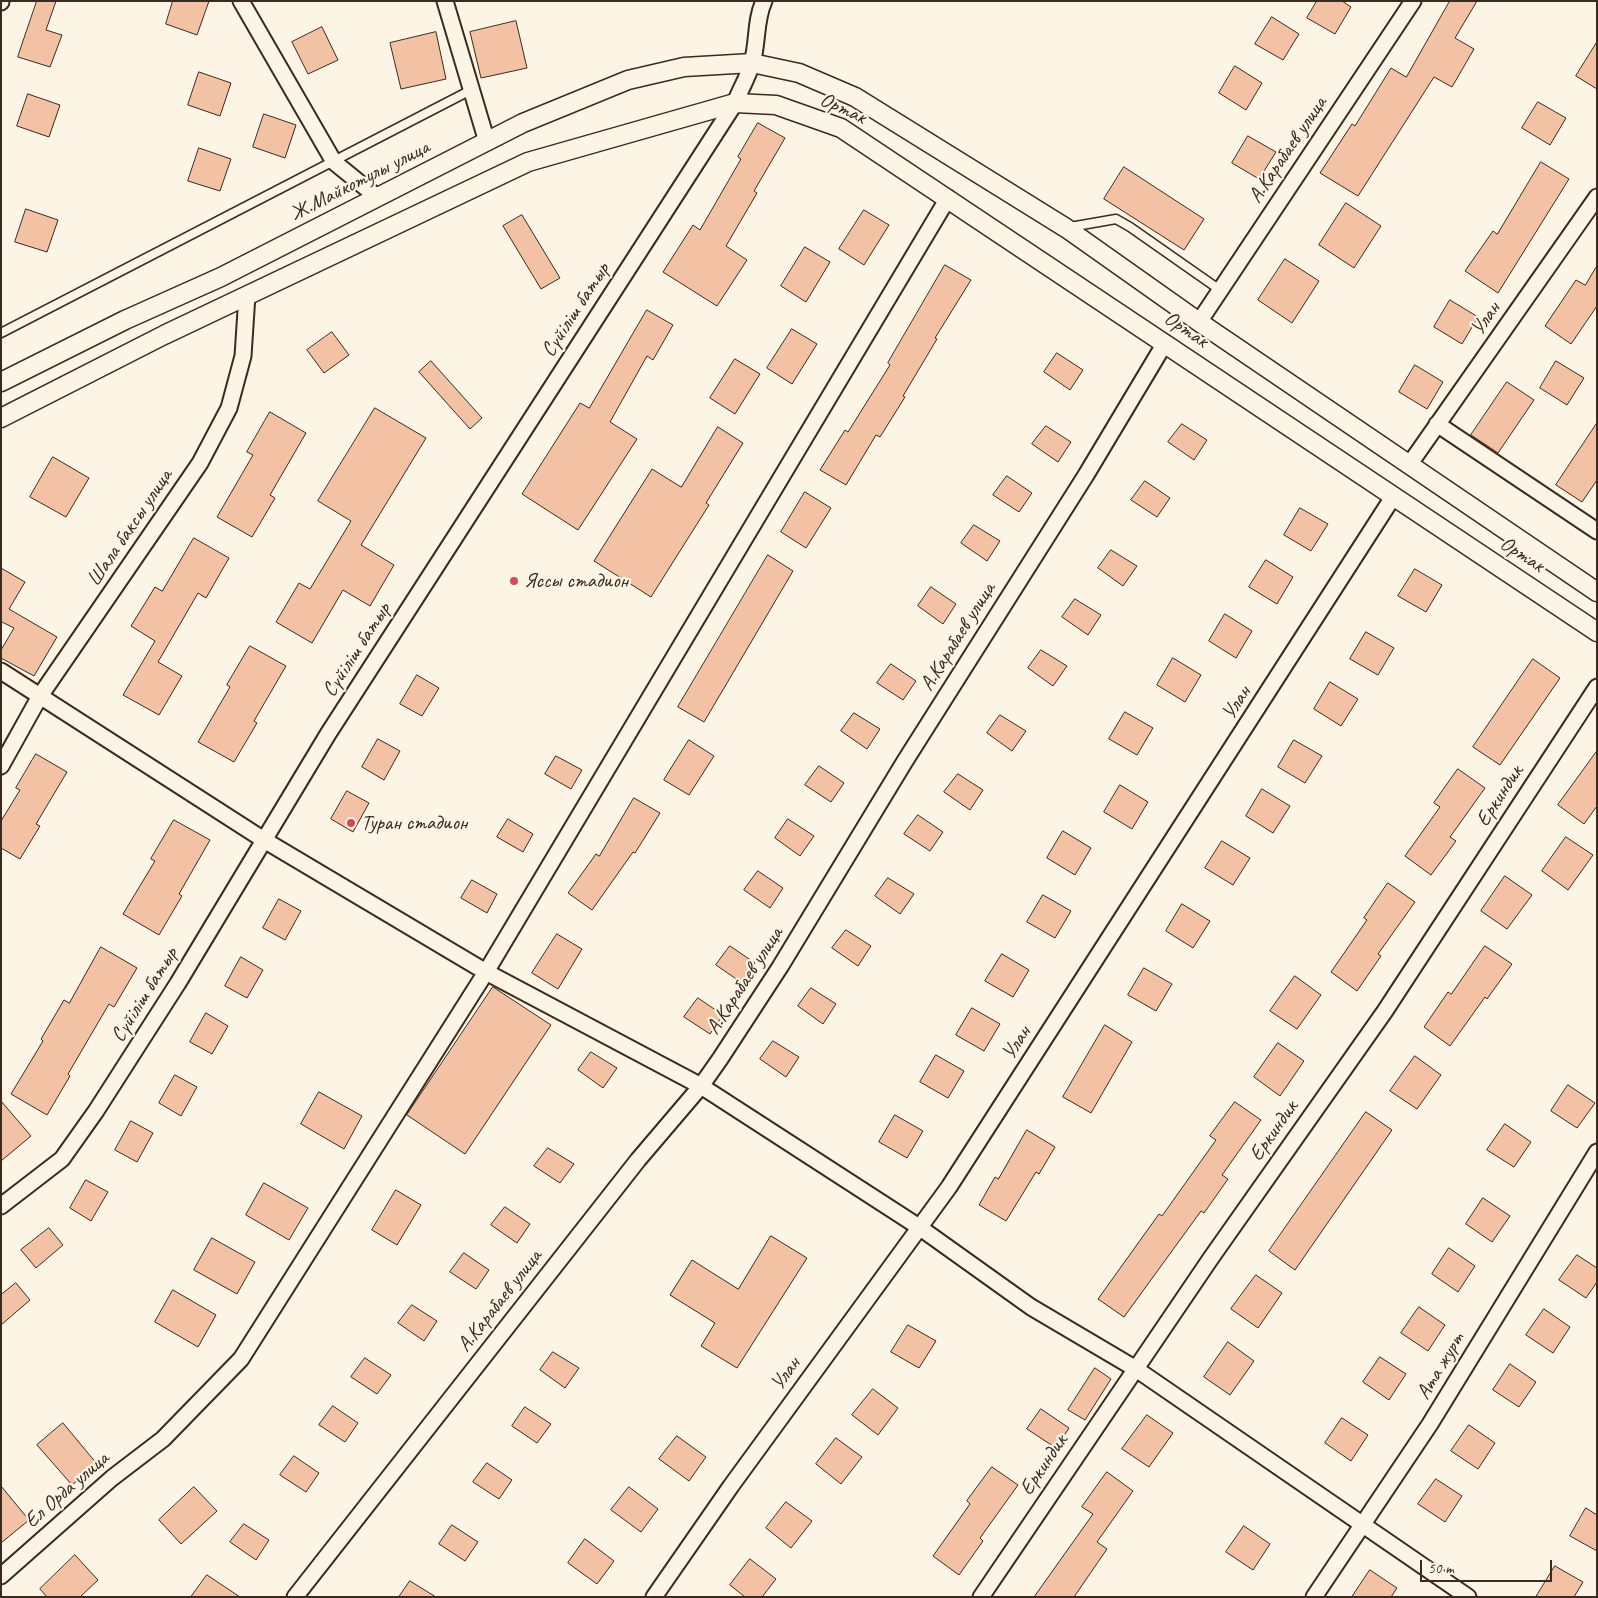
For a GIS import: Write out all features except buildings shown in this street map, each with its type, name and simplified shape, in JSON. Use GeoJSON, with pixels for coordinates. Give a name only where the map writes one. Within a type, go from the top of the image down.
{"type":"FeatureCollection","features":[{"type":"Feature","properties":{"kind":"street"},"geometry":{"type":"LineString","coordinates":[[241,1],[334,162],[377,197]]}},
{"type":"Feature","properties":{"kind":"street"},"geometry":{"type":"LineString","coordinates":[[445,1],[487,142]]}},
{"type":"Feature","properties":{"kind":"street","name":"Сүйіліш батыр"},"geometry":{"type":"LineString","coordinates":[[1,1206],[62,1159],[96,1112],[178,984],[328,734],[734,103],[752,63],[760,10],[764,1]]}},
{"type":"Feature","properties":{"kind":"street","name":"А.Карабаев улица"},"geometry":{"type":"LineString","coordinates":[[1199,322],[1413,1]]}},
{"type":"Feature","properties":{"kind":"street","name":"Ж.Майкотулы улица"},"geometry":{"type":"LineString","coordinates":[[1,382],[125,320],[221,276],[523,123],[628,80],[684,67],[752,63]]}},
{"type":"Feature","properties":{"kind":"street","name":"Ортак"},"geometry":{"type":"LineString","coordinates":[[752,63],[799,73],[854,97],[1066,228],[1199,322],[1597,592]]}},
{"type":"Feature","properties":{"kind":"street"},"geometry":{"type":"LineString","coordinates":[[2,416],[164,335],[528,162],[734,103]]}},
{"type":"Feature","properties":{"kind":"street","name":"Ортак"},"geometry":{"type":"LineString","coordinates":[[734,103],[776,105],[841,128],[1597,632]]}},
{"type":"Feature","properties":{"kind":"street","name":"Ел Орда улица"},"geometry":{"type":"LineString","coordinates":[[1,1576],[112,1478],[163,1439],[241,1359],[486,972],[948,198]]}},
{"type":"Feature","properties":{"kind":"street","name":"Улан"},"geometry":{"type":"LineString","coordinates":[[1409,465],[1597,198]]}},
{"type":"Feature","properties":{"kind":"street","name":"Шала баксы улица"},"geometry":{"type":"LineString","coordinates":[[1,766],[40,696],[200,463],[228,408],[236,382],[243,356],[247,296]]}},
{"type":"Feature","properties":{"kind":"street","name":"А.Карабаев улица"},"geometry":{"type":"LineString","coordinates":[[295,1597],[638,1160],[701,1086],[780,967],[1165,343]]}},
{"type":"Feature","properties":{"kind":"street"},"geometry":{"type":"LineString","coordinates":[[1437,424],[1597,531]]}},
{"type":"Feature","properties":{"kind":"street","name":"Улан"},"geometry":{"type":"LineString","coordinates":[[654,1597],[731,1486],[949,1187],[1093,966],[1393,497]]}},
{"type":"Feature","properties":{"kind":"street"},"geometry":{"type":"LineString","coordinates":[[1,671],[264,840],[486,972],[701,1086],[919,1227],[1031,1307],[1136,1368],[1364,1523],[1468,1597]]}},
{"type":"Feature","properties":{"kind":"street","name":"Еркиндик"},"geometry":{"type":"LineString","coordinates":[[981,1597],[1136,1368],[1385,1011],[1597,687]]}},
{"type":"Feature","properties":{"kind":"street","name":"Ата журт"},"geometry":{"type":"LineString","coordinates":[[1314,1597],[1430,1424],[1597,1152]]}},
{"type":"Feature","properties":{"kind":"lane"},"geometry":{"type":"LineString","coordinates":[[1,333],[471,90]]}},
{"type":"Feature","properties":{"kind":"lane"},"geometry":{"type":"LineString","coordinates":[[1066,228],[1116,219],[1220,290]]}},
{"type":"Feature","properties":{"kind":"place","name":"Яссы стадион"},"geometry":{"type":"Point","coordinates":[514,581]}},
{"type":"Feature","properties":{"kind":"place","name":"Туран стадион"},"geometry":{"type":"Point","coordinates":[351,823]}}]}
